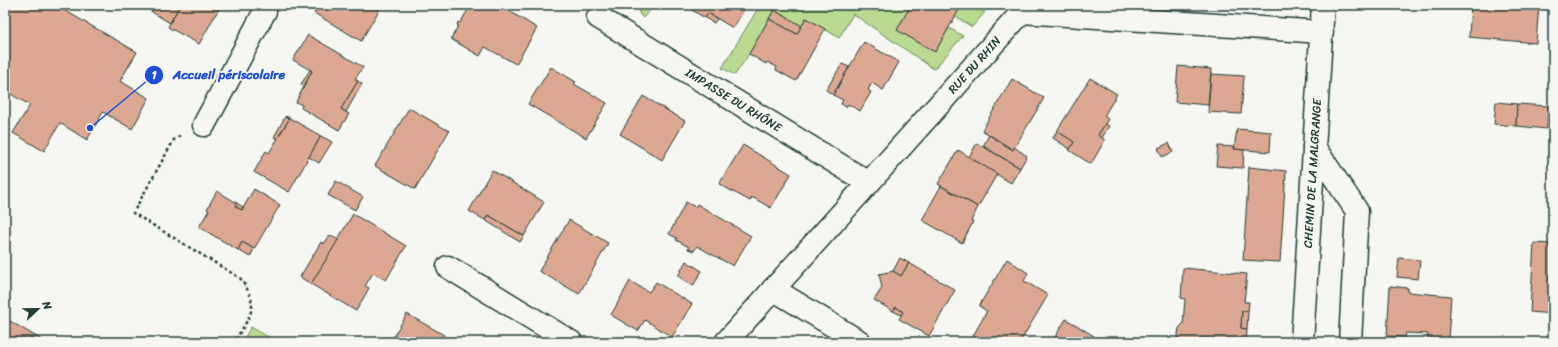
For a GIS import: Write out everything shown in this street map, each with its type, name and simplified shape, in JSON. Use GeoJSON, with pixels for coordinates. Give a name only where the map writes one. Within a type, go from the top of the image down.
{"type":"FeatureCollection","features":[{"type":"Feature","properties":{"kind":"street"},"geometry":{"type":"LineString","coordinates":[[204,125],[265,11],[265,5]]}},
{"type":"Feature","properties":{"kind":"street","name":"CHEMIN DE LA MALGRANGE"},"geometry":{"type":"LineString","coordinates":[[1302,342],[1323,5]]}},
{"type":"Feature","properties":{"kind":"street","name":"RUE DU RHIN"},"geometry":{"type":"LineString","coordinates":[[726,342],[1022,12],[1322,32]]}},
{"type":"Feature","properties":{"kind":"street","name":"IMPASSE DU RHÔNE"},"geometry":{"type":"LineString","coordinates":[[598,17],[869,183]]}},
{"type":"Feature","properties":{"kind":"street"},"geometry":{"type":"LineString","coordinates":[[1314,147],[1357,211],[1350,342]]}},
{"type":"Feature","properties":{"kind":"street"},"geometry":{"type":"LineString","coordinates":[[448,267],[571,342]]}},
{"type":"Feature","properties":{"kind":"street"},"geometry":{"type":"LineString","coordinates":[[773,289],[860,342]]}},
{"type":"Feature","properties":{"kind":"path"},"geometry":{"type":"LineString","coordinates":[[204,125],[175,138],[133,213],[240,278],[248,289],[252,300],[252,312],[234,342]]}},
{"type":"Feature","properties":{"kind":"green space"},"geometry":{"type":"Polygon","coordinates":[[[637,5],[655,5],[643,18],[640,15],[637,5]]]}},
{"type":"Feature","properties":{"kind":"green space"},"geometry":{"type":"Polygon","coordinates":[[[760,5],[911,5],[897,30],[935,52],[949,28],[963,36],[934,69],[853,14],[839,38],[807,18],[802,26],[774,10],[749,54],[735,75],[722,68],[760,5]]]}},
{"type":"Feature","properties":{"kind":"green space"},"geometry":{"type":"Polygon","coordinates":[[[955,5],[973,5],[985,12],[972,27],[955,16],[960,8],[955,5]]]}},
{"type":"Feature","properties":{"kind":"green space"},"geometry":{"type":"Polygon","coordinates":[[[251,327],[277,342],[242,342],[251,327]]]}},
{"type":"Feature","properties":{"kind":"building"},"geometry":{"type":"Polygon","coordinates":[[[12,5],[55,5],[137,52],[120,81],[149,98],[132,129],[103,112],[87,140],[60,123],[44,151],[13,133],[30,105],[5,91],[5,17],[12,5]]]}},
{"type":"Feature","properties":{"kind":"building"},"geometry":{"type":"Polygon","coordinates":[[[141,5],[180,5],[170,23],[141,5]]]}},
{"type":"Feature","properties":{"kind":"building"},"geometry":{"type":"Polygon","coordinates":[[[180,5],[221,5],[199,44],[168,27],[180,5]]]}},
{"type":"Feature","properties":{"kind":"building"},"geometry":{"type":"Polygon","coordinates":[[[319,5],[382,5],[361,41],[314,13],[319,5]]]}},
{"type":"Feature","properties":{"kind":"building"},"geometry":{"type":"Polygon","coordinates":[[[471,5],[499,5],[537,28],[516,64],[485,47],[480,56],[451,39],[458,26],[458,22],[460,23],[471,5]]]}},
{"type":"Feature","properties":{"kind":"building"},"geometry":{"type":"Polygon","coordinates":[[[684,5],[747,5],[733,28],[708,13],[705,18],[684,5]]]}},
{"type":"Feature","properties":{"kind":"building"},"geometry":{"type":"Polygon","coordinates":[[[911,5],[955,5],[960,8],[935,52],[897,30],[911,5]]]}},
{"type":"Feature","properties":{"kind":"building"},"geometry":{"type":"Polygon","coordinates":[[[1471,5],[1539,5],[1536,43],[1469,37],[1471,5]]]}},
{"type":"Feature","properties":{"kind":"building"},"geometry":{"type":"Polygon","coordinates":[[[774,10],[802,26],[797,34],[769,19],[774,10]]]}},
{"type":"Feature","properties":{"kind":"building"},"geometry":{"type":"Polygon","coordinates":[[[708,13],[717,19],[714,23],[705,18],[708,13]]]}},
{"type":"Feature","properties":{"kind":"building"},"geometry":{"type":"Polygon","coordinates":[[[806,18],[825,29],[796,81],[776,70],[777,67],[767,62],[766,64],[749,54],[769,19],[797,34],[806,18]]]}},
{"type":"Feature","properties":{"kind":"building"},"geometry":{"type":"Polygon","coordinates":[[[308,35],[363,67],[355,79],[358,81],[341,109],[349,114],[339,130],[301,108],[302,105],[296,102],[312,71],[293,60],[308,35]]]}},
{"type":"Feature","properties":{"kind":"building"},"geometry":{"type":"Polygon","coordinates":[[[864,42],[899,62],[883,90],[872,83],[868,90],[871,92],[860,111],[848,104],[846,107],[841,104],[843,100],[833,95],[864,42]]]}},
{"type":"Feature","properties":{"kind":"building"},"geometry":{"type":"Polygon","coordinates":[[[842,64],[849,67],[833,95],[826,90],[842,64]]]}},
{"type":"Feature","properties":{"kind":"building"},"geometry":{"type":"Polygon","coordinates":[[[1178,66],[1211,69],[1208,105],[1175,102],[1178,66]]]}},
{"type":"Feature","properties":{"kind":"building"},"geometry":{"type":"Polygon","coordinates":[[[551,67],[576,82],[574,84],[607,103],[586,138],[528,104],[551,67]]]}},
{"type":"Feature","properties":{"kind":"building"},"geometry":{"type":"Polygon","coordinates":[[[310,70],[312,71],[305,86],[301,84],[310,70]]]}},
{"type":"Feature","properties":{"kind":"building"},"geometry":{"type":"Polygon","coordinates":[[[1211,74],[1244,76],[1241,114],[1208,112],[1211,74]]]}},
{"type":"Feature","properties":{"kind":"building"},"geometry":{"type":"Polygon","coordinates":[[[1090,78],[1117,94],[1104,116],[1108,119],[1098,135],[1105,140],[1091,164],[1069,150],[1074,142],[1057,131],[1090,78]]]}},
{"type":"Feature","properties":{"kind":"building"},"geometry":{"type":"Polygon","coordinates":[[[1012,79],[1044,98],[1013,150],[982,130],[1012,79]]]}},
{"type":"Feature","properties":{"kind":"building"},"geometry":{"type":"Polygon","coordinates":[[[358,81],[362,84],[346,112],[341,109],[358,81]]]}},
{"type":"Feature","properties":{"kind":"building"},"geometry":{"type":"Polygon","coordinates":[[[643,96],[685,121],[662,160],[620,134],[643,96]]]}},
{"type":"Feature","properties":{"kind":"building"},"geometry":{"type":"Polygon","coordinates":[[[1496,102],[1517,104],[1516,126],[1494,124],[1496,102]]]}},
{"type":"Feature","properties":{"kind":"building"},"geometry":{"type":"Polygon","coordinates":[[[1517,104],[1549,106],[1547,129],[1516,126],[1517,104]]]}},
{"type":"Feature","properties":{"kind":"building"},"geometry":{"type":"Polygon","coordinates":[[[409,108],[449,131],[415,189],[375,166],[409,108]]]}},
{"type":"Feature","properties":{"kind":"building"},"geometry":{"type":"Polygon","coordinates":[[[286,116],[321,136],[289,192],[254,172],[266,151],[269,153],[289,119],[285,117],[286,116]]]}},
{"type":"Feature","properties":{"kind":"building"},"geometry":{"type":"Polygon","coordinates":[[[285,117],[289,119],[277,139],[274,137],[285,117]]]}},
{"type":"Feature","properties":{"kind":"building"},"geometry":{"type":"Polygon","coordinates":[[[1105,124],[1109,126],[1102,138],[1098,135],[1105,124]]]}},
{"type":"Feature","properties":{"kind":"building"},"geometry":{"type":"Polygon","coordinates":[[[1237,129],[1271,132],[1270,152],[1234,149],[1237,129]]]}},
{"type":"Feature","properties":{"kind":"building"},"geometry":{"type":"Polygon","coordinates":[[[1057,131],[1074,142],[1070,149],[1053,138],[1057,131]]]}},
{"type":"Feature","properties":{"kind":"building"},"geometry":{"type":"Polygon","coordinates":[[[989,135],[1013,150],[1014,147],[1027,156],[1020,168],[983,146],[989,135]]]}},
{"type":"Feature","properties":{"kind":"building"},"geometry":{"type":"Polygon","coordinates":[[[321,136],[332,142],[319,163],[309,157],[321,136]]]}},
{"type":"Feature","properties":{"kind":"building"},"geometry":{"type":"Polygon","coordinates":[[[977,143],[1020,168],[1011,183],[969,157],[977,143]]]}},
{"type":"Feature","properties":{"kind":"building"},"geometry":{"type":"Polygon","coordinates":[[[1169,143],[1173,152],[1162,157],[1158,148],[1169,143]]]}},
{"type":"Feature","properties":{"kind":"building"},"geometry":{"type":"Polygon","coordinates":[[[743,145],[791,174],[771,208],[752,197],[750,201],[719,184],[743,145]]]}},
{"type":"Feature","properties":{"kind":"building"},"geometry":{"type":"Polygon","coordinates":[[[1218,146],[1235,147],[1234,149],[1244,150],[1243,168],[1216,166],[1218,146]]]}},
{"type":"Feature","properties":{"kind":"building"},"geometry":{"type":"Polygon","coordinates":[[[958,150],[997,174],[978,207],[938,184],[958,150]]]}},
{"type":"Feature","properties":{"kind":"building"},"geometry":{"type":"Polygon","coordinates":[[[1249,167],[1286,171],[1280,262],[1243,260],[1249,167]]]}},
{"type":"Feature","properties":{"kind":"building"},"geometry":{"type":"Polygon","coordinates":[[[492,170],[544,202],[524,236],[488,215],[485,220],[469,211],[492,170]]]}},
{"type":"Feature","properties":{"kind":"building"},"geometry":{"type":"Polygon","coordinates":[[[336,181],[363,197],[355,210],[328,195],[336,181]]]}},
{"type":"Feature","properties":{"kind":"building"},"geometry":{"type":"Polygon","coordinates":[[[941,186],[978,207],[971,221],[973,222],[962,243],[922,220],[941,186]]]}},
{"type":"Feature","properties":{"kind":"building"},"geometry":{"type":"Polygon","coordinates":[[[254,189],[280,205],[254,249],[242,242],[238,250],[199,227],[209,210],[207,209],[217,191],[237,203],[235,206],[242,210],[254,189]]]}},
{"type":"Feature","properties":{"kind":"building"},"geometry":{"type":"Polygon","coordinates":[[[686,202],[695,207],[697,204],[751,236],[733,266],[697,246],[694,251],[688,249],[689,247],[676,240],[677,238],[669,234],[686,202]]]}},
{"type":"Feature","properties":{"kind":"building"},"geometry":{"type":"Polygon","coordinates":[[[237,203],[243,207],[242,210],[235,206],[237,203]]]}},
{"type":"Feature","properties":{"kind":"building"},"geometry":{"type":"Polygon","coordinates":[[[353,214],[406,246],[386,280],[373,273],[365,286],[369,288],[356,311],[311,284],[353,214]]]}},
{"type":"Feature","properties":{"kind":"building"},"geometry":{"type":"Polygon","coordinates":[[[488,215],[524,236],[520,242],[485,220],[488,215]]]}},
{"type":"Feature","properties":{"kind":"building"},"geometry":{"type":"Polygon","coordinates":[[[569,220],[608,243],[579,294],[539,271],[569,220]]]}},
{"type":"Feature","properties":{"kind":"building"},"geometry":{"type":"Polygon","coordinates":[[[330,235],[338,240],[311,284],[300,277],[321,242],[324,244],[330,235]]]}},
{"type":"Feature","properties":{"kind":"building"},"geometry":{"type":"Polygon","coordinates":[[[242,242],[254,249],[250,257],[238,250],[242,242]]]}},
{"type":"Feature","properties":{"kind":"building"},"geometry":{"type":"Polygon","coordinates":[[[1534,243],[1553,244],[1553,314],[1530,312],[1534,243]]]}},
{"type":"Feature","properties":{"kind":"building"},"geometry":{"type":"Polygon","coordinates":[[[900,258],[909,263],[901,276],[893,271],[900,258]]]}},
{"type":"Feature","properties":{"kind":"building"},"geometry":{"type":"Polygon","coordinates":[[[1399,258],[1420,260],[1418,279],[1397,277],[1399,258]]]}},
{"type":"Feature","properties":{"kind":"building"},"geometry":{"type":"Polygon","coordinates":[[[1007,259],[1028,273],[1024,281],[1048,295],[1020,342],[983,342],[973,336],[987,311],[979,306],[1007,259]]]}},
{"type":"Feature","properties":{"kind":"building"},"geometry":{"type":"Polygon","coordinates":[[[686,261],[702,271],[693,286],[678,276],[686,261]]]}},
{"type":"Feature","properties":{"kind":"building"},"geometry":{"type":"Polygon","coordinates":[[[909,263],[955,290],[929,336],[899,319],[903,312],[896,307],[893,311],[874,300],[882,288],[879,274],[893,271],[901,276],[909,263]]]}},
{"type":"Feature","properties":{"kind":"building"},"geometry":{"type":"Polygon","coordinates":[[[1183,268],[1247,274],[1244,302],[1249,302],[1248,311],[1242,311],[1241,328],[1247,329],[1246,342],[1177,342],[1179,328],[1183,324],[1185,299],[1181,298],[1183,268]]]}},
{"type":"Feature","properties":{"kind":"building"},"geometry":{"type":"Polygon","coordinates":[[[630,281],[649,292],[656,282],[692,304],[672,337],[645,320],[638,331],[611,315],[630,281]]]}},
{"type":"Feature","properties":{"kind":"building"},"geometry":{"type":"Polygon","coordinates":[[[1390,286],[1408,288],[1408,292],[1451,296],[1448,340],[1427,339],[1428,334],[1406,333],[1405,337],[1387,336],[1390,286]]]}},
{"type":"Feature","properties":{"kind":"building"},"geometry":{"type":"Polygon","coordinates":[[[896,307],[903,312],[901,315],[893,311],[896,307]]]}},
{"type":"Feature","properties":{"kind":"building"},"geometry":{"type":"Polygon","coordinates":[[[1242,311],[1248,311],[1247,329],[1241,328],[1242,311]]]}},
{"type":"Feature","properties":{"kind":"building"},"geometry":{"type":"Polygon","coordinates":[[[407,314],[444,335],[440,342],[390,342],[407,314]]]}},
{"type":"Feature","properties":{"kind":"building"},"geometry":{"type":"Polygon","coordinates":[[[5,318],[45,342],[5,342],[5,318]]]}},
{"type":"Feature","properties":{"kind":"building"},"geometry":{"type":"Polygon","coordinates":[[[1066,319],[1094,336],[1091,342],[1052,342],[1066,319]]]}},
{"type":"Feature","properties":{"kind":"place","name":"Accueil périscolaire"},"geometry":{"type":"Point","coordinates":[90,128]}}]}
